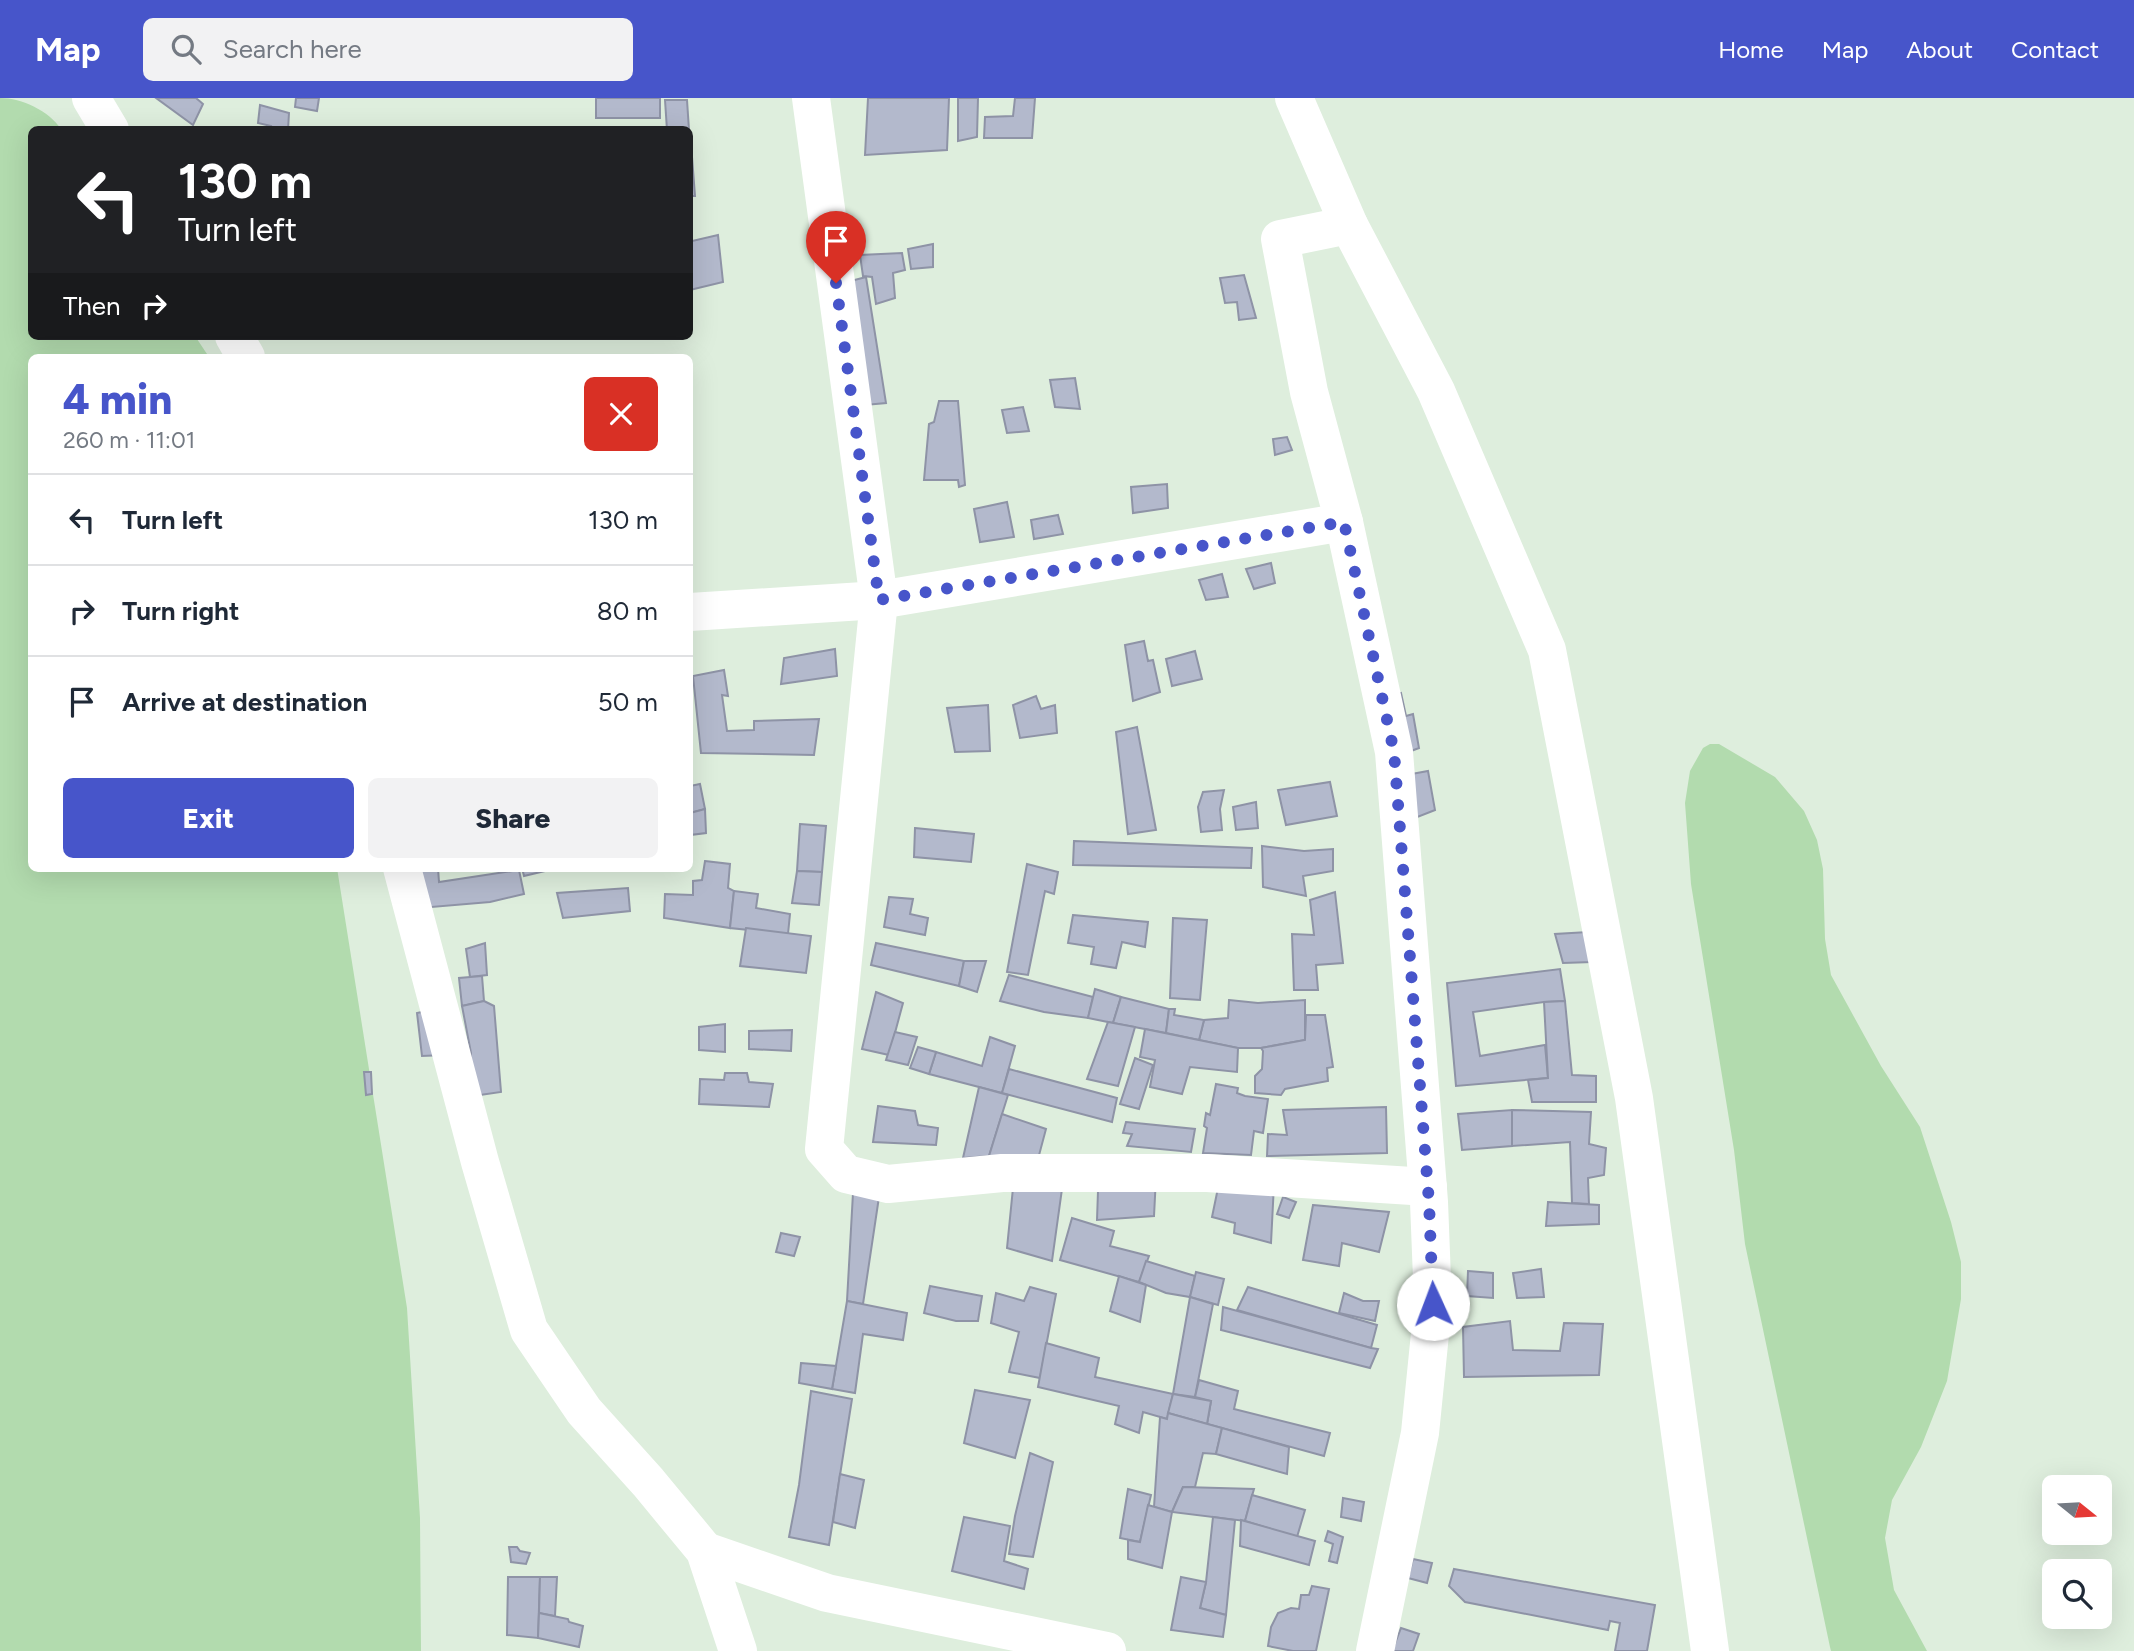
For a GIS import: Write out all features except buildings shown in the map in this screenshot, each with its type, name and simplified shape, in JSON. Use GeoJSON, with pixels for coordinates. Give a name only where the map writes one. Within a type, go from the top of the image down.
{"type":"FeatureCollection","features":[{"type":"Feature","properties":{"kind":"street"},"geometry":{"type":"LineString","coordinates":[[91,98],[108,126]]}},
{"type":"Feature","properties":{"kind":"street"},"geometry":{"type":"LineString","coordinates":[[811,98],[879,600],[824,1149],[846,1174],[888,1184],[1002,1173],[1207,1173],[1428,1187]]}},
{"type":"Feature","properties":{"kind":"street"},"geometry":{"type":"LineString","coordinates":[[1294,98],[1349,225],[1436,391],[1547,650],[1634,1098],[1710,1651]]}},
{"type":"Feature","properties":{"kind":"street"},"geometry":{"type":"LineString","coordinates":[[1349,225],[1280,239],[1310,392],[1344,522],[1394,752],[1428,1187],[1433,1304],[1420,1433],[1375,1651]]}},
{"type":"Feature","properties":{"kind":"street"},"geometry":{"type":"LineString","coordinates":[[693,612],[879,600],[1344,522]]}},
{"type":"Feature","properties":{"kind":"street"},"geometry":{"type":"LineString","coordinates":[[403,872],[480,1162],[529,1330],[584,1411],[705,1551],[738,1651]]}},
{"type":"Feature","properties":{"kind":"street"},"geometry":{"type":"LineString","coordinates":[[705,1551],[828,1593],[1107,1651]]}},
{"type":"Feature","properties":{"kind":"shaded area"},"geometry":{"type":"Polygon","coordinates":[[[0,98],[17,100],[34,107],[59,126],[28,126],[28,340],[198,340],[207,354],[28,354],[28,872],[338,872],[407,1308],[420,1518],[421,1651],[0,1651],[0,98]]]}},
{"type":"Feature","properties":{"kind":"shaded area"},"geometry":{"type":"Polygon","coordinates":[[[1710,744],[1719,744],[1775,777],[1804,811],[1817,840],[1823,869],[1825,939],[1831,975],[1881,1066],[1920,1127],[1961,1262],[1961,1299],[1947,1381],[1921,1447],[1892,1500],[1885,1538],[1894,1590],[1927,1651],[1831,1651],[1830,1647],[1745,1244],[1734,1150],[1691,884],[1685,803],[1690,771],[1703,748],[1710,744]]]}},
{"type":"Feature","properties":{"kind":"route"},"geometry":{"type":"LineString","coordinates":[[836,283],[879,600],[1344,522],[1394,752],[1429,1202],[1433,1304]]}}]}
